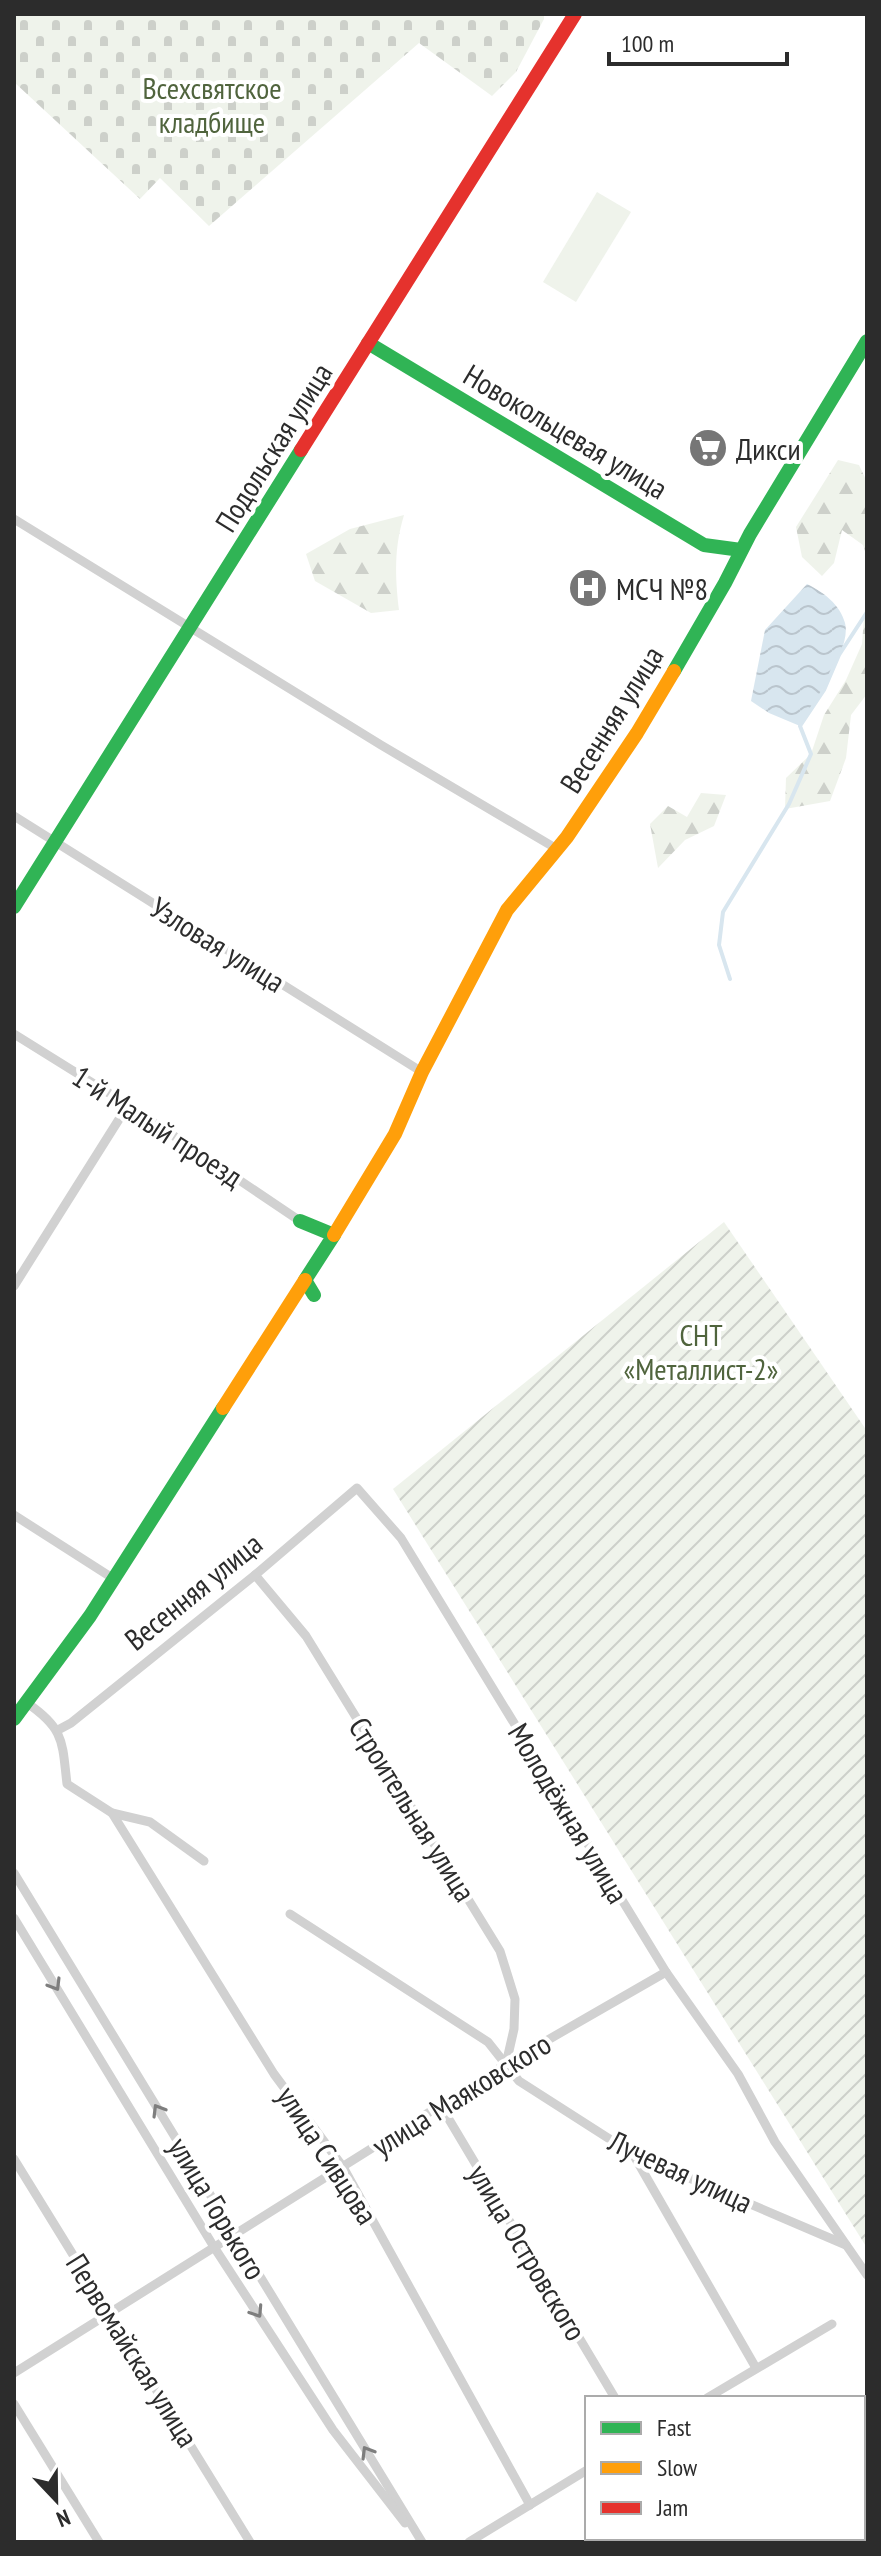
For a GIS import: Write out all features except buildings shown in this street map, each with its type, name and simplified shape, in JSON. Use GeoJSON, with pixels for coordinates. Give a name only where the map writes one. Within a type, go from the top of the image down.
{"type":"FeatureCollection","features":[{"type":"Feature","properties":{"kind":"street","name":"Подольская улица"},"geometry":{"type":"LineString","coordinates":[[14,907],[575,14]]}},
{"type":"Feature","properties":{"kind":"street","name":"Весенняя улица"},"geometry":{"type":"LineString","coordinates":[[14,1719],[114,1579],[334,1235],[395,1134],[422,1072],[507,910],[557,849],[637,733],[741,550],[867,341]]}},
{"type":"Feature","properties":{"kind":"street","name":"Новокольцевая улица"},"geometry":{"type":"LineString","coordinates":[[368,343],[704,545],[741,550]]}},
{"type":"Feature","properties":{"kind":"street"},"geometry":{"type":"LineString","coordinates":[[14,519],[557,849]]}},
{"type":"Feature","properties":{"kind":"street","name":"Узловая улица"},"geometry":{"type":"LineString","coordinates":[[14,816],[422,1072]]}},
{"type":"Feature","properties":{"kind":"street","name":"1-й Малый проезд"},"geometry":{"type":"LineString","coordinates":[[14,1034],[128,1105],[300,1221]]}},
{"type":"Feature","properties":{"kind":"street"},"geometry":{"type":"LineString","coordinates":[[14,1286],[128,1105]]}},
{"type":"Feature","properties":{"kind":"street"},"geometry":{"type":"LineString","coordinates":[[300,1221],[334,1235]]}},
{"type":"Feature","properties":{"kind":"street"},"geometry":{"type":"LineString","coordinates":[[305,1280],[314,1295]]}},
{"type":"Feature","properties":{"kind":"street","name":"Весенняя улица"},"geometry":{"type":"LineString","coordinates":[[58,1730],[71,1723],[255,1575],[357,1488]]}},
{"type":"Feature","properties":{"kind":"street","name":"Молодёжная улица"},"geometry":{"type":"LineString","coordinates":[[357,1488],[401,1538],[666,1972],[738,2074],[775,2142],[867,2275]]}},
{"type":"Feature","properties":{"kind":"street"},"geometry":{"type":"LineString","coordinates":[[14,1515],[114,1579]]}},
{"type":"Feature","properties":{"kind":"street","name":"Строительная улица"},"geometry":{"type":"LineString","coordinates":[[255,1575],[306,1636],[500,1951],[515,1999],[514,2029],[506,2064]]}},
{"type":"Feature","properties":{"kind":"street"},"geometry":{"type":"LineString","coordinates":[[27,1703],[48,1717],[58,1730],[67,1784],[112,1813],[150,1822],[204,1861]]}},
{"type":"Feature","properties":{"kind":"street","name":"улица Сивцова"},"geometry":{"type":"LineString","coordinates":[[112,1813],[274,2074],[343,2167],[530,2505]]}},
{"type":"Feature","properties":{"kind":"street","name":"улица Горького"},"geometry":{"type":"LineString","coordinates":[[14,1873],[420,2542]]}},
{"type":"Feature","properties":{"kind":"street","name":"Лучевая улица"},"geometry":{"type":"LineString","coordinates":[[290,1914],[488,2042],[519,2081],[633,2154],[849,2246]]}},
{"type":"Feature","properties":{"kind":"street","name":"улица Горького"},"geometry":{"type":"LineString","coordinates":[[14,1918],[214,2247],[333,2430],[420,2542]]}},
{"type":"Feature","properties":{"kind":"street","name":"улица Маяковского"},"geometry":{"type":"LineString","coordinates":[[14,2373],[506,2064],[666,1972]]}},
{"type":"Feature","properties":{"kind":"street","name":"улица Островского"},"geometry":{"type":"LineString","coordinates":[[441,2106],[614,2396]]}},
{"type":"Feature","properties":{"kind":"street"},"geometry":{"type":"LineString","coordinates":[[633,2154],[756,2368]]}},
{"type":"Feature","properties":{"kind":"street","name":"Первомайская улица"},"geometry":{"type":"LineString","coordinates":[[14,2159],[250,2542]]}},
{"type":"Feature","properties":{"kind":"street"},"geometry":{"type":"LineString","coordinates":[[710,2396],[832,2324]]}},
{"type":"Feature","properties":{"kind":"street"},"geometry":{"type":"LineString","coordinates":[[14,2404],[99,2542]]}},
{"type":"Feature","properties":{"kind":"street"},"geometry":{"type":"LineString","coordinates":[[469,2542],[585,2471]]}},
{"type":"Feature","properties":{"kind":"green space","name":"Всехсвятское кладбище"},"geometry":{"type":"Polygon","coordinates":[[[14,14],[544,14],[544,19],[516,72],[492,96],[419,43],[209,226],[160,178],[140,199],[14,82],[14,14]]]}},
{"type":"Feature","properties":{"kind":"green space"},"geometry":{"type":"Polygon","coordinates":[[[597,192],[631,212],[576,302],[543,282],[597,192]]]}},
{"type":"Feature","properties":{"kind":"green space"},"geometry":{"type":"Polygon","coordinates":[[[838,460],[859,465],[867,482],[867,557],[863,545],[842,530],[834,563],[822,576],[802,557],[796,527],[838,460]]]}},
{"type":"Feature","properties":{"kind":"green space"},"geometry":{"type":"Polygon","coordinates":[[[404,515],[396,562],[399,610],[371,613],[315,581],[306,554],[350,529],[404,515]]]}},
{"type":"Feature","properties":{"kind":"green space"},"geometry":{"type":"Polygon","coordinates":[[[867,612],[867,694],[851,715],[846,758],[830,801],[785,809],[786,778],[811,754],[824,715],[846,680],[862,644],[867,612]]]}},
{"type":"Feature","properties":{"kind":"green space"},"geometry":{"type":"Polygon","coordinates":[[[701,793],[726,795],[714,826],[685,840],[658,868],[650,824],[668,806],[687,817],[701,793]]]}},
{"type":"Feature","properties":{"kind":"green space","name":"СНТ «Металлист-2»"},"geometry":{"type":"Polygon","coordinates":[[[724,1222],[867,1431],[867,2248],[393,1489],[724,1222]]]}},
{"type":"Feature","properties":{"kind":"water"},"geometry":{"type":"Polygon","coordinates":[[[807,584],[835,604],[843,616],[846,634],[830,676],[800,726],[769,713],[751,701],[765,630],[807,584]]]}},
{"type":"Feature","properties":{"kind":"waterway"},"geometry":{"type":"LineString","coordinates":[[730,979],[719,945],[723,912],[789,804],[811,754],[800,726],[824,690],[839,655],[867,612]]}},
{"type":"Feature","properties":{"kind":"traffic: fast"},"geometry":{"type":"LineString","coordinates":[[674,671],[750,534],[867,341]]}},
{"type":"Feature","properties":{"kind":"traffic: fast"},"geometry":{"type":"LineString","coordinates":[[368,343],[704,545],[741,550]]}},
{"type":"Feature","properties":{"kind":"traffic: fast"},"geometry":{"type":"LineString","coordinates":[[14,907],[301,450]]}},
{"type":"Feature","properties":{"kind":"traffic: fast"},"geometry":{"type":"LineString","coordinates":[[300,1221],[334,1235],[305,1280],[314,1295]]}},
{"type":"Feature","properties":{"kind":"traffic: fast"},"geometry":{"type":"LineString","coordinates":[[14,1719],[90,1616],[223,1408]]}},
{"type":"Feature","properties":{"kind":"traffic: slow"},"geometry":{"type":"LineString","coordinates":[[334,1235],[395,1134],[422,1072],[507,910],[567,837],[637,733],[674,671]]}},
{"type":"Feature","properties":{"kind":"traffic: slow"},"geometry":{"type":"LineString","coordinates":[[223,1408],[305,1280]]}},
{"type":"Feature","properties":{"kind":"traffic: jam"},"geometry":{"type":"LineString","coordinates":[[301,450],[575,14]]}},
{"type":"Feature","properties":{"kind":"place","name":"Дикси"},"geometry":{"type":"Point","coordinates":[708,448]}},
{"type":"Feature","properties":{"kind":"place","name":"МСЧ №8"},"geometry":{"type":"Point","coordinates":[588,588]}}]}
